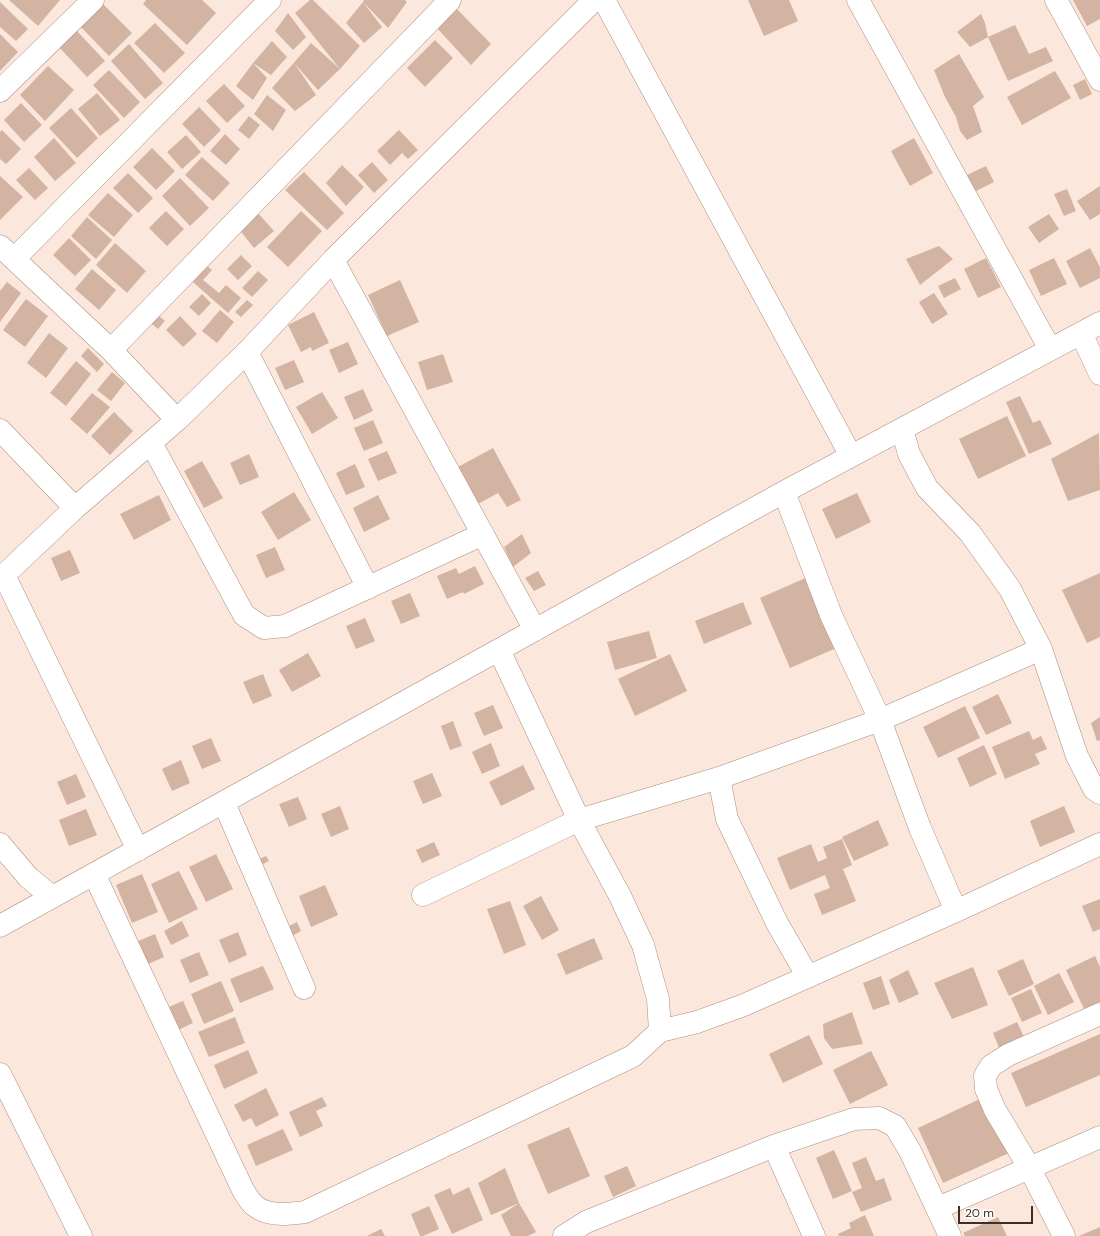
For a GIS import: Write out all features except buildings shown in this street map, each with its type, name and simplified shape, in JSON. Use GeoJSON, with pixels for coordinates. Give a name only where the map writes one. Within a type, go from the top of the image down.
{"type":"FeatureCollection","features":[{"type":"Feature","properties":{"kind":"street"},"geometry":{"type":"LineString","coordinates":[[0,92],[93,0]]}},
{"type":"Feature","properties":{"kind":"street"},"geometry":{"type":"LineString","coordinates":[[177,420],[111,350],[7,253],[270,0]]}},
{"type":"Feature","properties":{"kind":"street"},"geometry":{"type":"LineString","coordinates":[[111,350],[450,0]]}},
{"type":"Feature","properties":{"kind":"street"},"geometry":{"type":"LineString","coordinates":[[138,850],[2,577],[75,508],[177,420],[247,352],[333,260],[594,0]]}},
{"type":"Feature","properties":{"kind":"street"},"geometry":{"type":"LineString","coordinates":[[604,0],[851,456]]}},
{"type":"Feature","properties":{"kind":"street"},"geometry":{"type":"LineString","coordinates":[[858,0],[1050,349]]}},
{"type":"Feature","properties":{"kind":"street"},"geometry":{"type":"LineString","coordinates":[[1056,0],[1100,80]]}},
{"type":"Feature","properties":{"kind":"street"},"geometry":{"type":"LineString","coordinates":[[333,260],[535,630]]}},
{"type":"Feature","properties":{"kind":"street"},"geometry":{"type":"LineString","coordinates":[[0,926],[784,492],[1100,323]]}},
{"type":"Feature","properties":{"kind":"street"},"geometry":{"type":"LineString","coordinates":[[1080,333],[1100,374]]}},
{"type":"Feature","properties":{"kind":"street"},"geometry":{"type":"LineString","coordinates":[[247,352],[368,588]]}},
{"type":"Feature","properties":{"kind":"street"},"geometry":{"type":"LineString","coordinates":[[902,429],[909,454],[927,488],[970,533],[1010,589],[1041,648],[1077,756],[1094,789],[1100,793]]}},
{"type":"Feature","properties":{"kind":"street"},"geometry":{"type":"LineString","coordinates":[[0,430],[75,508]]}},
{"type":"Feature","properties":{"kind":"street"},"geometry":{"type":"LineString","coordinates":[[151,443],[244,616],[264,628],[285,626],[483,534]]}},
{"type":"Feature","properties":{"kind":"street"},"geometry":{"type":"LineString","coordinates":[[784,492],[831,615],[880,720],[920,828],[956,911]]}},
{"type":"Feature","properties":{"kind":"street"},"geometry":{"type":"LineString","coordinates":[[423,895],[579,820],[719,778],[880,720],[1041,648]]}},
{"type":"Feature","properties":{"kind":"street"},"geometry":{"type":"LineString","coordinates":[[499,650],[579,820],[620,896],[643,945],[658,999],[660,1031]]}},
{"type":"Feature","properties":{"kind":"street"},"geometry":{"type":"LineString","coordinates":[[719,778],[727,819],[777,922],[808,977]]}},
{"type":"Feature","properties":{"kind":"street"},"geometry":{"type":"LineString","coordinates":[[224,802],[304,988]]}},
{"type":"Feature","properties":{"kind":"street"},"geometry":{"type":"LineString","coordinates":[[0,844],[28,878],[52,897]]}},
{"type":"Feature","properties":{"kind":"street"},"geometry":{"type":"LineString","coordinates":[[94,874],[243,1190],[255,1206],[271,1213],[288,1215],[305,1212],[633,1056],[660,1031],[697,1022],[744,1005],[956,911],[1100,844]]}},
{"type":"Feature","properties":{"kind":"street"},"geometry":{"type":"LineString","coordinates":[[1064,1236],[1029,1167],[994,1110],[986,1089],[985,1076],[991,1066],[1008,1055],[1100,1014]]}},
{"type":"Feature","properties":{"kind":"street"},"geometry":{"type":"LineString","coordinates":[[0,1074],[81,1236]]}},
{"type":"Feature","properties":{"kind":"street"},"geometry":{"type":"LineString","coordinates":[[564,1236],[586,1222],[774,1146],[854,1119],[879,1118],[895,1126],[910,1151],[950,1236]]}},
{"type":"Feature","properties":{"kind":"street"},"geometry":{"type":"LineString","coordinates":[[938,1208],[1100,1137]]}},
{"type":"Feature","properties":{"kind":"street"},"geometry":{"type":"LineString","coordinates":[[774,1146],[814,1236]]}}]}
